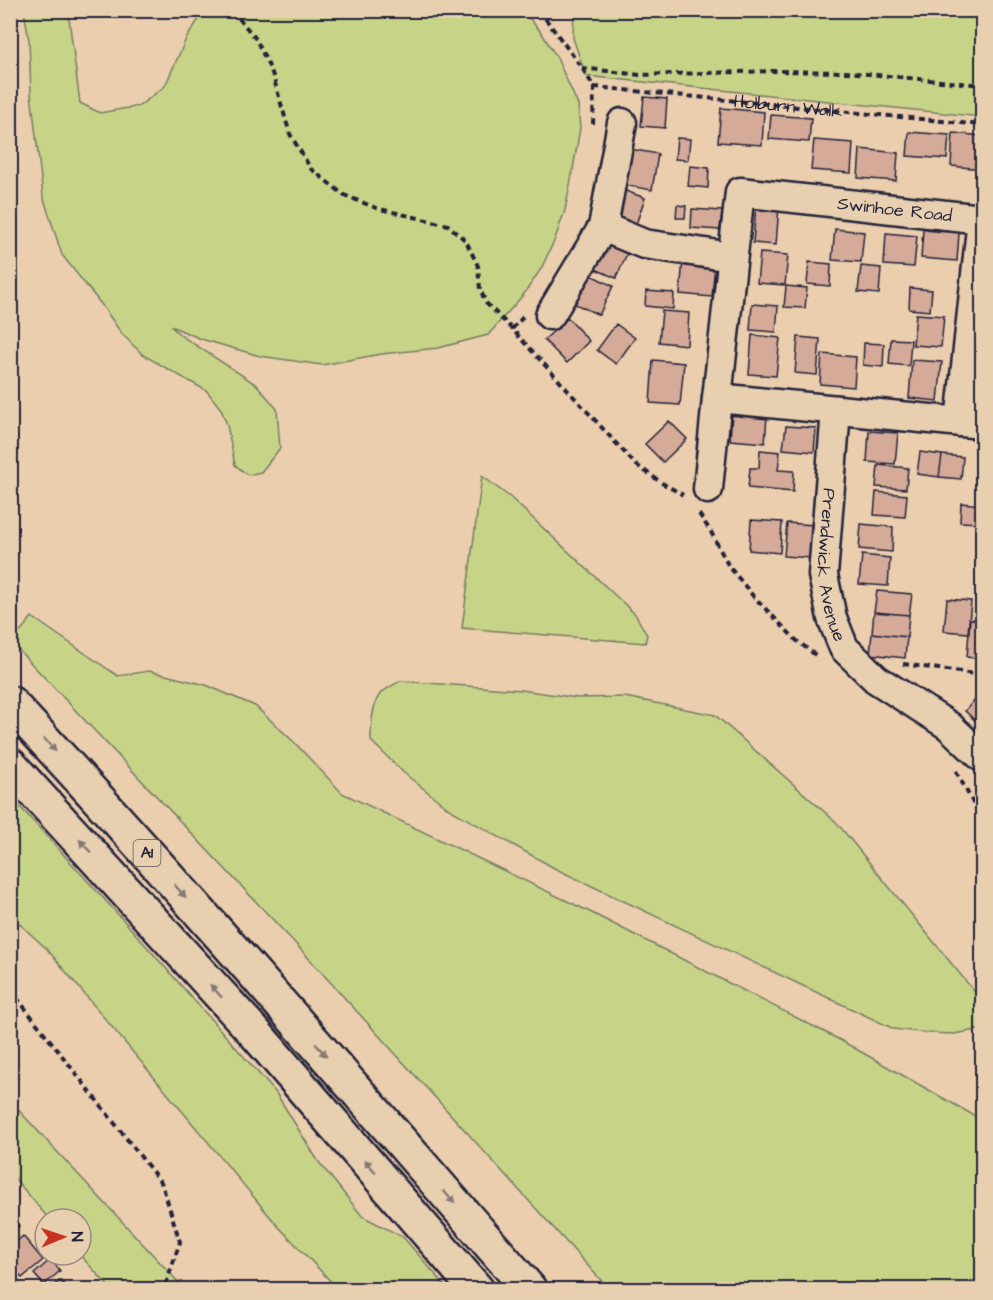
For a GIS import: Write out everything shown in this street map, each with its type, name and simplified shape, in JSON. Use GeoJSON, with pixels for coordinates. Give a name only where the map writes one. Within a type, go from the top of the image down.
{"type":"FeatureCollection","features":[{"type":"Feature","properties":{"kind":"highway","name":"A1"},"geometry":{"type":"LineString","coordinates":[[10,703],[84,782],[275,997],[530,1290]]}},
{"type":"Feature","properties":{"kind":"highway","name":"A1"},"geometry":{"type":"LineString","coordinates":[[10,765],[256,1034],[477,1290]]}},
{"type":"Feature","properties":{"kind":"street"},"geometry":{"type":"LineString","coordinates":[[540,313],[603,227],[622,123]]}},
{"type":"Feature","properties":{"kind":"street","name":"Swinhoe Road"},"geometry":{"type":"LineString","coordinates":[[697,498],[717,398],[740,192],[982,219],[971,423],[717,398]]}},
{"type":"Feature","properties":{"kind":"street"},"geometry":{"type":"LineString","coordinates":[[603,227],[644,244],[732,257]]}},
{"type":"Feature","properties":{"kind":"street","name":"Prendwick Avenue"},"geometry":{"type":"LineString","coordinates":[[836,410],[823,575],[832,618],[844,648],[876,679],[949,726],[982,757]]}},
{"type":"Feature","properties":{"kind":"path"},"geometry":{"type":"LineString","coordinates":[[232,10],[256,39],[272,73],[290,134],[311,169],[344,195],[376,208],[448,225],[466,241],[478,266],[480,289],[486,303],[513,329],[635,464],[662,483],[697,498],[728,565],[753,596],[796,640],[824,662]]}},
{"type":"Feature","properties":{"kind":"path"},"geometry":{"type":"LineString","coordinates":[[539,10],[594,87],[593,127]]}},
{"type":"Feature","properties":{"kind":"path"},"geometry":{"type":"LineString","coordinates":[[582,68],[640,75],[773,71],[846,72],[982,86]]}},
{"type":"Feature","properties":{"kind":"path","name":"Holburn Walk"},"geometry":{"type":"LineString","coordinates":[[594,87],[982,125]]}},
{"type":"Feature","properties":{"kind":"path"},"geometry":{"type":"LineString","coordinates":[[513,329],[540,313]]}},
{"type":"Feature","properties":{"kind":"path"},"geometry":{"type":"LineString","coordinates":[[863,667],[892,662],[982,675]]}},
{"type":"Feature","properties":{"kind":"path"},"geometry":{"type":"LineString","coordinates":[[956,771],[982,820]]}},
{"type":"Feature","properties":{"kind":"path"},"geometry":{"type":"LineString","coordinates":[[10,990],[162,1184],[180,1242],[164,1290]]}},
{"type":"Feature","properties":{"kind":"green space"},"geometry":{"type":"Polygon","coordinates":[[[24,11],[68,11],[80,103],[100,113],[139,106],[165,86],[186,39],[204,11],[523,11],[541,32],[556,56],[578,105],[580,128],[572,175],[565,210],[555,239],[541,269],[524,294],[488,335],[438,348],[381,354],[322,365],[260,356],[201,339],[171,326],[180,335],[257,385],[277,409],[280,448],[261,472],[248,475],[235,465],[227,425],[221,409],[207,391],[143,355],[122,334],[62,255],[43,196],[31,93],[29,40],[24,11]]]}},
{"type":"Feature","properties":{"kind":"green space"},"geometry":{"type":"Polygon","coordinates":[[[574,11],[982,11],[982,117],[586,76],[573,38],[574,11]]]}},
{"type":"Feature","properties":{"kind":"green space"},"geometry":{"type":"Polygon","coordinates":[[[482,476],[511,498],[635,614],[647,635],[645,643],[462,628],[482,476]]]}},
{"type":"Feature","properties":{"kind":"green space"},"geometry":{"type":"Polygon","coordinates":[[[32,617],[118,676],[149,671],[206,685],[255,706],[294,742],[342,793],[588,911],[840,1040],[982,1120],[982,1289],[609,1289],[293,941],[11,642],[32,617]]]}},
{"type":"Feature","properties":{"kind":"green space"},"geometry":{"type":"Polygon","coordinates":[[[400,681],[521,690],[578,698],[625,697],[715,715],[837,823],[982,1001],[982,1029],[954,1034],[894,1029],[556,869],[449,809],[404,773],[371,741],[372,717],[377,699],[382,692],[400,681]]]}},
{"type":"Feature","properties":{"kind":"green space"},"geometry":{"type":"Polygon","coordinates":[[[11,797],[276,1093],[318,1161],[362,1216],[403,1237],[448,1289],[338,1289],[277,1225],[47,949],[11,916],[11,797]]]}},
{"type":"Feature","properties":{"kind":"green space"},"geometry":{"type":"Polygon","coordinates":[[[11,1102],[185,1289],[111,1289],[91,1267],[93,1267],[93,1207],[39,1207],[11,1174],[11,1102]]]}},
{"type":"Feature","properties":{"kind":"building"},"geometry":{"type":"Polygon","coordinates":[[[644,97],[667,99],[665,128],[641,126],[644,97]]]}},
{"type":"Feature","properties":{"kind":"building"},"geometry":{"type":"Polygon","coordinates":[[[721,108],[764,112],[762,145],[718,142],[721,108]]]}},
{"type":"Feature","properties":{"kind":"building"},"geometry":{"type":"Polygon","coordinates":[[[771,115],[811,118],[809,142],[769,139],[771,115]]]}},
{"type":"Feature","properties":{"kind":"building"},"geometry":{"type":"Polygon","coordinates":[[[909,132],[949,135],[947,159],[907,156],[909,132]]]}},
{"type":"Feature","properties":{"kind":"building"},"geometry":{"type":"Polygon","coordinates":[[[953,133],[982,136],[982,169],[951,166],[953,133]]]}},
{"type":"Feature","properties":{"kind":"building"},"geometry":{"type":"Polygon","coordinates":[[[677,138],[690,139],[688,160],[675,159],[677,138]]]}},
{"type":"Feature","properties":{"kind":"building"},"geometry":{"type":"Polygon","coordinates":[[[814,140],[853,143],[851,173],[811,170],[814,140]]]}},
{"type":"Feature","properties":{"kind":"building"},"geometry":{"type":"Polygon","coordinates":[[[630,149],[658,154],[652,190],[623,185],[630,149]]]}},
{"type":"Feature","properties":{"kind":"building"},"geometry":{"type":"Polygon","coordinates":[[[860,149],[898,153],[896,181],[858,178],[860,149]]]}},
{"type":"Feature","properties":{"kind":"building"},"geometry":{"type":"Polygon","coordinates":[[[690,166],[709,168],[708,188],[688,186],[690,166]]]}},
{"type":"Feature","properties":{"kind":"building"},"geometry":{"type":"Polygon","coordinates":[[[623,190],[645,198],[634,230],[612,223],[623,190]]]}},
{"type":"Feature","properties":{"kind":"building"},"geometry":{"type":"Polygon","coordinates":[[[677,205],[686,206],[685,218],[676,218],[677,205]]]}},
{"type":"Feature","properties":{"kind":"building"},"geometry":{"type":"Polygon","coordinates":[[[756,205],[779,206],[776,245],[753,243],[756,205]]]}},
{"type":"Feature","properties":{"kind":"building"},"geometry":{"type":"Polygon","coordinates":[[[692,209],[722,211],[720,230],[691,228],[692,209]]]}},
{"type":"Feature","properties":{"kind":"building"},"geometry":{"type":"Polygon","coordinates":[[[835,229],[864,232],[861,262],[832,260],[835,229]]]}},
{"type":"Feature","properties":{"kind":"building"},"geometry":{"type":"Polygon","coordinates":[[[923,230],[959,233],[957,261],[921,258],[923,230]]]}},
{"type":"Feature","properties":{"kind":"building"},"geometry":{"type":"Polygon","coordinates":[[[886,233],[917,236],[914,267],[884,265],[886,233]]]}},
{"type":"Feature","properties":{"kind":"building"},"geometry":{"type":"Polygon","coordinates":[[[606,238],[629,249],[616,278],[593,268],[606,238]]]}},
{"type":"Feature","properties":{"kind":"building"},"geometry":{"type":"Polygon","coordinates":[[[760,253],[788,255],[785,285],[757,283],[760,253]]]}},
{"type":"Feature","properties":{"kind":"building"},"geometry":{"type":"Polygon","coordinates":[[[683,259],[715,262],[712,297],[680,294],[683,259]]]}},
{"type":"Feature","properties":{"kind":"building"},"geometry":{"type":"Polygon","coordinates":[[[809,262],[831,264],[830,286],[807,284],[809,262]]]}},
{"type":"Feature","properties":{"kind":"building"},"geometry":{"type":"Polygon","coordinates":[[[861,266],[881,268],[879,294],[858,292],[861,266]]]}},
{"type":"Feature","properties":{"kind":"building"},"geometry":{"type":"Polygon","coordinates":[[[585,272],[613,286],[599,315],[571,302],[585,272]]]}},
{"type":"Feature","properties":{"kind":"building"},"geometry":{"type":"Polygon","coordinates":[[[786,286],[807,288],[805,308],[784,307],[786,286]]]}},
{"type":"Feature","properties":{"kind":"building"},"geometry":{"type":"Polygon","coordinates":[[[910,288],[932,290],[930,311],[909,309],[910,288]]]}},
{"type":"Feature","properties":{"kind":"building"},"geometry":{"type":"Polygon","coordinates":[[[646,291],[674,293],[673,309],[645,306],[646,291]]]}},
{"type":"Feature","properties":{"kind":"building"},"geometry":{"type":"Polygon","coordinates":[[[752,304],[778,306],[776,332],[750,330],[752,304]]]}},
{"type":"Feature","properties":{"kind":"building"},"geometry":{"type":"Polygon","coordinates":[[[662,311],[689,313],[687,345],[659,342],[662,311]]]}},
{"type":"Feature","properties":{"kind":"building"},"geometry":{"type":"Polygon","coordinates":[[[916,314],[944,316],[941,347],[913,345],[916,314]]]}},
{"type":"Feature","properties":{"kind":"building"},"geometry":{"type":"Polygon","coordinates":[[[568,318],[589,341],[567,363],[544,340],[568,318]]]}},
{"type":"Feature","properties":{"kind":"building"},"geometry":{"type":"Polygon","coordinates":[[[616,324],[635,338],[616,364],[597,350],[616,324]]]}},
{"type":"Feature","properties":{"kind":"building"},"geometry":{"type":"Polygon","coordinates":[[[752,335],[780,338],[776,376],[749,374],[752,335]]]}},
{"type":"Feature","properties":{"kind":"building"},"geometry":{"type":"Polygon","coordinates":[[[798,337],[820,339],[817,375],[795,373],[798,337]]]}},
{"type":"Feature","properties":{"kind":"building"},"geometry":{"type":"Polygon","coordinates":[[[891,339],[911,340],[909,366],[889,364],[891,339]]]}},
{"type":"Feature","properties":{"kind":"building"},"geometry":{"type":"Polygon","coordinates":[[[864,343],[884,344],[883,367],[863,365],[864,343]]]}},
{"type":"Feature","properties":{"kind":"building"},"geometry":{"type":"Polygon","coordinates":[[[822,354],[856,357],[854,387],[820,384],[822,354]]]}},
{"type":"Feature","properties":{"kind":"building"},"geometry":{"type":"Polygon","coordinates":[[[653,360],[684,363],[680,405],[650,403],[653,360]]]}},
{"type":"Feature","properties":{"kind":"building"},"geometry":{"type":"Polygon","coordinates":[[[912,360],[942,362],[938,401],[909,398],[912,360]]]}},
{"type":"Feature","properties":{"kind":"building"},"geometry":{"type":"Polygon","coordinates":[[[732,413],[767,416],[765,443],[730,440],[732,413]]]}},
{"type":"Feature","properties":{"kind":"building"},"geometry":{"type":"Polygon","coordinates":[[[669,421],[687,439],[663,462],[645,444],[669,421]]]}},
{"type":"Feature","properties":{"kind":"building"},"geometry":{"type":"Polygon","coordinates":[[[786,426],[816,428],[814,452],[783,449],[786,426]]]}},
{"type":"Feature","properties":{"kind":"building"},"geometry":{"type":"Polygon","coordinates":[[[869,431],[898,433],[895,464],[867,462],[869,431]]]}},
{"type":"Feature","properties":{"kind":"building"},"geometry":{"type":"Polygon","coordinates":[[[760,450],[780,452],[778,470],[794,471],[793,492],[748,488],[750,468],[759,468],[760,450]]]}},
{"type":"Feature","properties":{"kind":"building"},"geometry":{"type":"Polygon","coordinates":[[[920,452],[942,455],[939,477],[917,474],[920,452]]]}},
{"type":"Feature","properties":{"kind":"building"},"geometry":{"type":"Polygon","coordinates":[[[942,455],[963,457],[961,479],[939,477],[942,455]]]}},
{"type":"Feature","properties":{"kind":"building"},"geometry":{"type":"Polygon","coordinates":[[[878,465],[908,468],[906,489],[876,487],[878,465]]]}},
{"type":"Feature","properties":{"kind":"building"},"geometry":{"type":"Polygon","coordinates":[[[876,492],[907,495],[905,517],[874,515],[876,492]]]}},
{"type":"Feature","properties":{"kind":"building"},"geometry":{"type":"Polygon","coordinates":[[[961,503],[982,505],[982,523],[960,522],[961,503]]]}},
{"type":"Feature","properties":{"kind":"building"},"geometry":{"type":"Polygon","coordinates":[[[751,520],[782,522],[780,553],[749,550],[751,520]]]}},
{"type":"Feature","properties":{"kind":"building"},"geometry":{"type":"Polygon","coordinates":[[[787,523],[814,525],[812,558],[784,556],[787,523]]]}},
{"type":"Feature","properties":{"kind":"building"},"geometry":{"type":"Polygon","coordinates":[[[861,524],[893,527],[892,552],[859,549],[861,524]]]}},
{"type":"Feature","properties":{"kind":"building"},"geometry":{"type":"Polygon","coordinates":[[[862,555],[890,558],[888,586],[859,584],[862,555]]]}},
{"type":"Feature","properties":{"kind":"building"},"geometry":{"type":"Polygon","coordinates":[[[979,563],[982,563],[982,599],[977,598],[979,563]]]}},
{"type":"Feature","properties":{"kind":"building"},"geometry":{"type":"Polygon","coordinates":[[[877,591],[912,594],[909,615],[874,612],[877,591]]]}},
{"type":"Feature","properties":{"kind":"building"},"geometry":{"type":"Polygon","coordinates":[[[947,599],[971,601],[968,633],[944,631],[947,599]]]}},
{"type":"Feature","properties":{"kind":"building"},"geometry":{"type":"Polygon","coordinates":[[[874,612],[909,615],[907,637],[872,633],[874,612]]]}},
{"type":"Feature","properties":{"kind":"building"},"geometry":{"type":"Polygon","coordinates":[[[970,619],[982,620],[982,659],[967,657],[970,619]]]}},
{"type":"Feature","properties":{"kind":"building"},"geometry":{"type":"Polygon","coordinates":[[[872,633],[907,637],[905,658],[870,654],[872,633]]]}},
{"type":"Feature","properties":{"kind":"building"},"geometry":{"type":"Polygon","coordinates":[[[982,691],[982,727],[965,711],[982,691]]]}},
{"type":"Feature","properties":{"kind":"building"},"geometry":{"type":"Polygon","coordinates":[[[10,1215],[19,1226],[10,1234],[10,1215]]]}},
{"type":"Feature","properties":{"kind":"building"},"geometry":{"type":"Polygon","coordinates":[[[23,1236],[33,1248],[33,1267],[35,1267],[22,1278],[10,1266],[10,1247],[23,1236]]]}},
{"type":"Feature","properties":{"kind":"building"},"geometry":{"type":"Polygon","coordinates":[[[42,1267],[57,1267],[60,1271],[44,1285],[34,1274],[42,1267]]]}},
{"type":"Feature","properties":{"kind":"building"},"geometry":{"type":"Polygon","coordinates":[[[60,1280],[69,1290],[49,1290],[60,1280]]]}}]}
